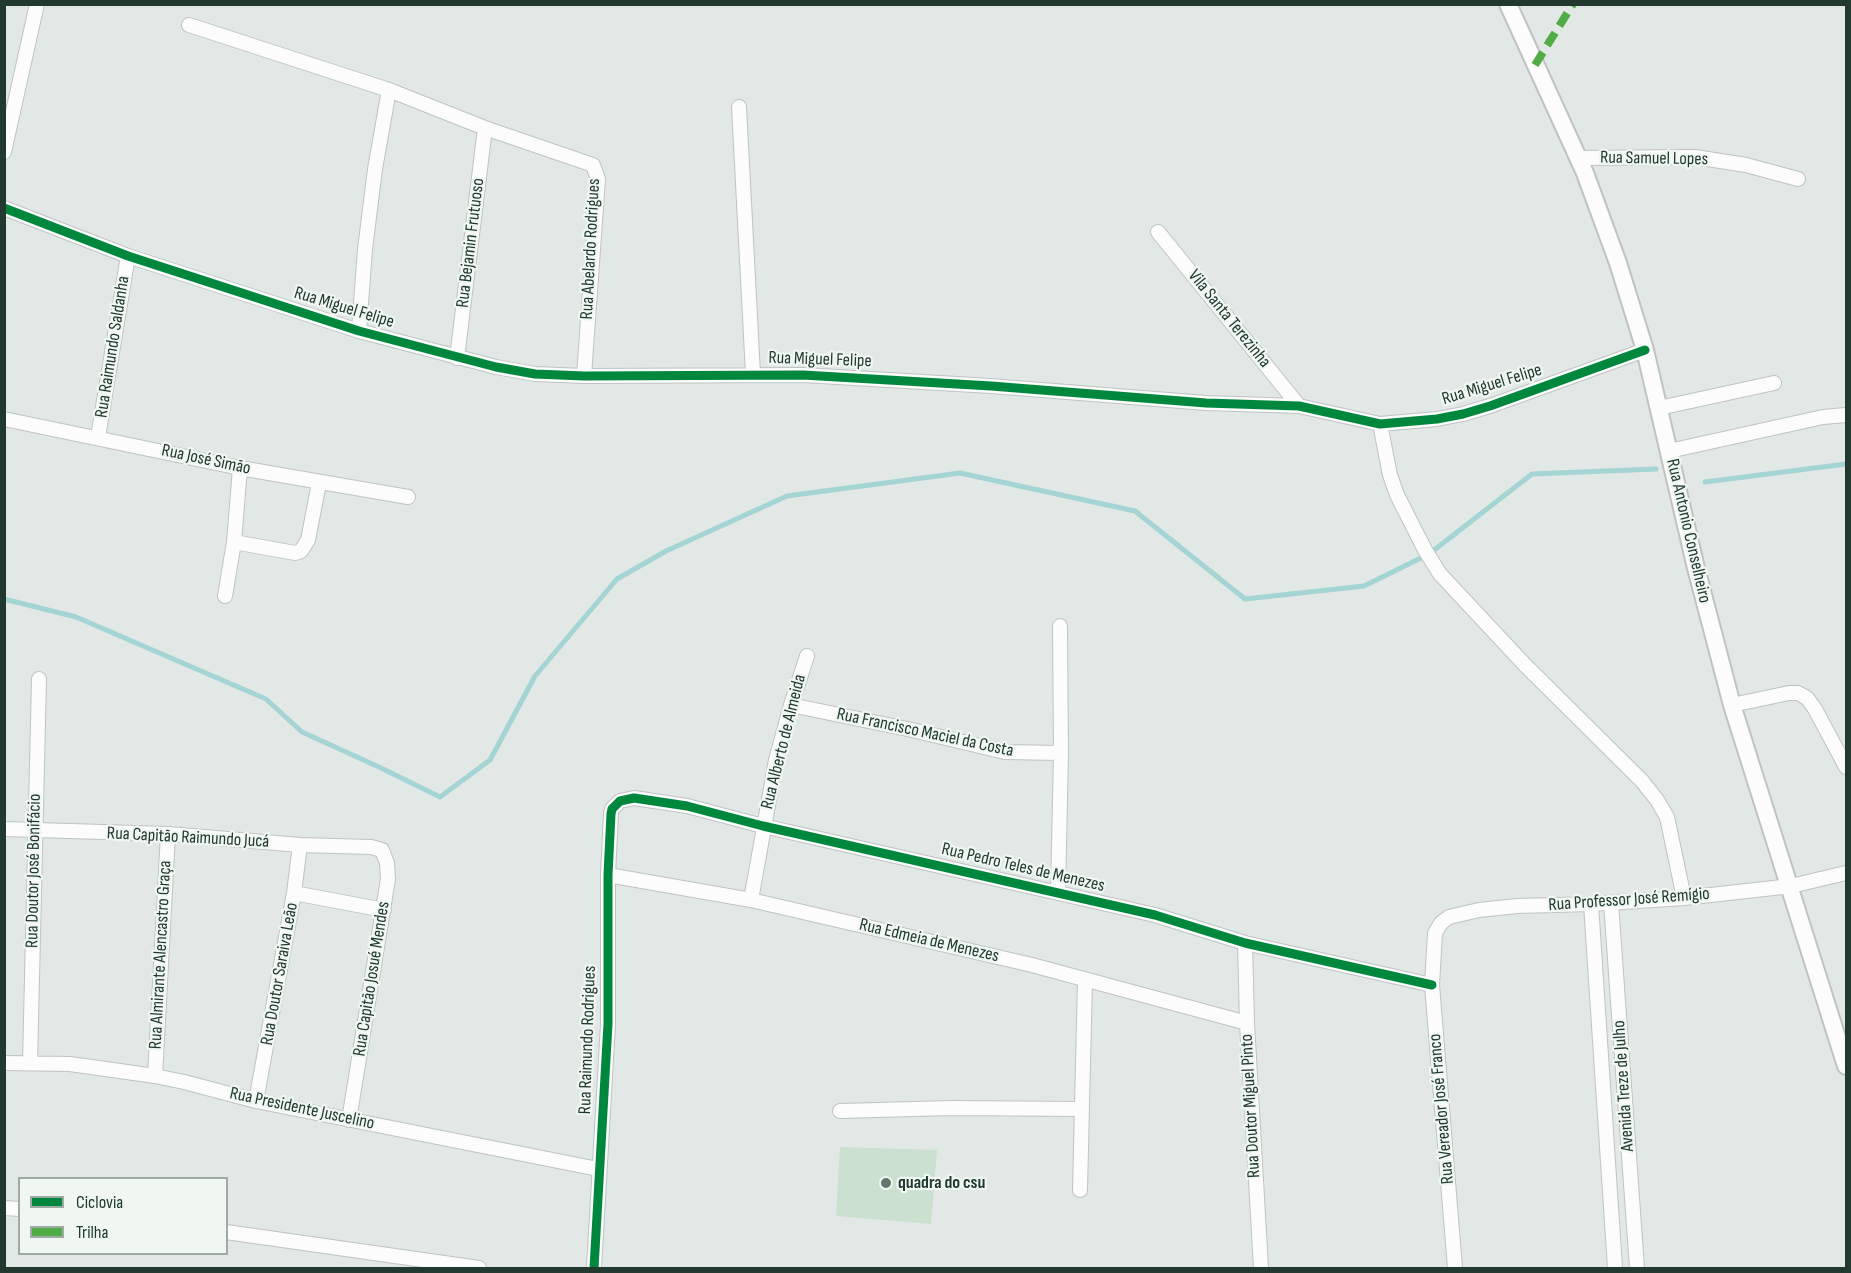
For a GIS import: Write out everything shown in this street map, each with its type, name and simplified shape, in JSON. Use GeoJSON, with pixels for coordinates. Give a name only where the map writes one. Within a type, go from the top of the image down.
{"type":"FeatureCollection","features":[{"type":"Feature","properties":{"kind":"street"},"geometry":{"type":"LineString","coordinates":[[4,152],[36,4]]}},
{"type":"Feature","properties":{"kind":"street","name":"Rua Antonio Conselheiro"},"geometry":{"type":"LineString","coordinates":[[1508,4],[1578,158],[1618,263],[1645,350],[1696,568],[1732,705],[1846,1066]]}},
{"type":"Feature","properties":{"kind":"street","name":"Rua Abelardo Rodrigues"},"geometry":{"type":"LineString","coordinates":[[189,25],[389,90],[485,128],[593,165],[598,179],[584,376]]}},
{"type":"Feature","properties":{"kind":"street"},"geometry":{"type":"LineString","coordinates":[[358,331],[366,237],[389,90]]}},
{"type":"Feature","properties":{"kind":"street"},"geometry":{"type":"LineString","coordinates":[[739,107],[753,374]]}},
{"type":"Feature","properties":{"kind":"street","name":"Rua Bejamin Frutuoso"},"geometry":{"type":"LineString","coordinates":[[458,358],[485,128]]}},
{"type":"Feature","properties":{"kind":"street","name":"Rua Samuel Lopes"},"geometry":{"type":"LineString","coordinates":[[1578,158],[1695,157],[1746,165],[1798,179]]}},
{"type":"Feature","properties":{"kind":"street","name":"Rua Miguel Felipe"},"geometry":{"type":"LineString","coordinates":[[4,208],[128,256],[358,331],[458,358],[535,374],[584,376],[803,375],[991,386],[1206,403],[1299,406],[1380,424],[1437,419],[1463,414],[1645,350]]}},
{"type":"Feature","properties":{"kind":"street","name":"Vila Santa Terezinha"},"geometry":{"type":"LineString","coordinates":[[1158,232],[1299,406]]}},
{"type":"Feature","properties":{"kind":"street","name":"Rua Raimundo Saldanha"},"geometry":{"type":"LineString","coordinates":[[98,437],[128,256]]}},
{"type":"Feature","properties":{"kind":"street"},"geometry":{"type":"LineString","coordinates":[[1659,408],[1774,383]]}},
{"type":"Feature","properties":{"kind":"street"},"geometry":{"type":"LineString","coordinates":[[1669,451],[1823,417],[1846,415]]}},
{"type":"Feature","properties":{"kind":"street","name":"Rua José Simão"},"geometry":{"type":"LineString","coordinates":[[4,419],[240,468],[408,497]]}},
{"type":"Feature","properties":{"kind":"street"},"geometry":{"type":"LineString","coordinates":[[1380,424],[1390,475],[1397,495],[1440,574],[1525,665],[1642,781],[1657,800],[1667,817],[1684,898]]}},
{"type":"Feature","properties":{"kind":"street"},"geometry":{"type":"LineString","coordinates":[[225,596],[234,542],[240,468]]}},
{"type":"Feature","properties":{"kind":"street"},"geometry":{"type":"LineString","coordinates":[[234,542],[295,553],[301,551],[308,540],[319,483]]}},
{"type":"Feature","properties":{"kind":"street"},"geometry":{"type":"LineString","coordinates":[[1058,893],[1061,753],[1060,626]]}},
{"type":"Feature","properties":{"kind":"street","name":"Rua Alberto de Almeida"},"geometry":{"type":"LineString","coordinates":[[751,900],[776,760],[807,656]]}},
{"type":"Feature","properties":{"kind":"street","name":"Rua Doutor José Bonifácio"},"geometry":{"type":"LineString","coordinates":[[30,1063],[39,679]]}},
{"type":"Feature","properties":{"kind":"street"},"geometry":{"type":"LineString","coordinates":[[1732,705],[1798,693],[1807,698],[1815,709],[1846,767]]}},
{"type":"Feature","properties":{"kind":"street","name":"Rua Francisco Maciel da Costa"},"geometry":{"type":"LineString","coordinates":[[791,705],[1005,752],[1061,753]]}},
{"type":"Feature","properties":{"kind":"street","name":"Rua Pedro Teles de Menezes"},"geometry":{"type":"LineString","coordinates":[[611,813],[612,808],[620,801],[634,798],[687,806],[763,826],[1155,915],[1245,943],[1432,985]]}},
{"type":"Feature","properties":{"kind":"street","name":"Rua Raimundo Rodrigues"},"geometry":{"type":"LineString","coordinates":[[594,1269],[608,1024],[608,875],[611,813]]}},
{"type":"Feature","properties":{"kind":"street","name":"Rua Capitão Raimundo Jucá"},"geometry":{"type":"LineString","coordinates":[[4,829],[168,834],[300,845],[371,847]]}},
{"type":"Feature","properties":{"kind":"street","name":"Rua Almirante Alencastro Graça"},"geometry":{"type":"LineString","coordinates":[[155,1076],[168,834]]}},
{"type":"Feature","properties":{"kind":"street","name":"Rua Doutor Saraiva Leão"},"geometry":{"type":"LineString","coordinates":[[256,1101],[294,893],[300,845]]}},
{"type":"Feature","properties":{"kind":"street","name":"Rua Capitão Josué Mendes"},"geometry":{"type":"LineString","coordinates":[[349,1120],[388,879],[387,863],[382,850],[371,847]]}},
{"type":"Feature","properties":{"kind":"street","name":"Rua Professor José Remígio"},"geometry":{"type":"LineString","coordinates":[[1434,949],[1435,933],[1441,923],[1449,917],[1479,910],[1684,898],[1791,886],[1846,873]]}},
{"type":"Feature","properties":{"kind":"street","name":"Rua Edmeia de Menezes"},"geometry":{"type":"LineString","coordinates":[[608,875],[751,900],[1032,965],[1247,1023]]}},
{"type":"Feature","properties":{"kind":"street"},"geometry":{"type":"LineString","coordinates":[[294,893],[384,910]]}},
{"type":"Feature","properties":{"kind":"street","name":"Avenida Treze de Julho"},"geometry":{"type":"LineString","coordinates":[[1611,903],[1637,1269]]}},
{"type":"Feature","properties":{"kind":"street"},"geometry":{"type":"LineString","coordinates":[[1590,904],[1615,1269]]}},
{"type":"Feature","properties":{"kind":"street","name":"Rua Doutor Miguel Pinto"},"geometry":{"type":"LineString","coordinates":[[1245,943],[1247,1023],[1261,1269]]}},
{"type":"Feature","properties":{"kind":"street","name":"Rua Vereador José Franco"},"geometry":{"type":"LineString","coordinates":[[1434,949],[1432,985],[1455,1269]]}},
{"type":"Feature","properties":{"kind":"street"},"geometry":{"type":"LineString","coordinates":[[1080,1190],[1085,980]]}},
{"type":"Feature","properties":{"kind":"street","name":"Rua Presidente Juscelino"},"geometry":{"type":"LineString","coordinates":[[4,1063],[70,1064],[155,1076],[256,1101],[598,1169]]}},
{"type":"Feature","properties":{"kind":"street"},"geometry":{"type":"LineString","coordinates":[[840,1111],[952,1108],[1081,1109]]}},
{"type":"Feature","properties":{"kind":"street"},"geometry":{"type":"LineString","coordinates":[[228,1232],[479,1269]]}},
{"type":"Feature","properties":{"kind":"green space","name":"quadra do csu"},"geometry":{"type":"Polygon","coordinates":[[[840,1147],[937,1150],[931,1224],[836,1216],[840,1147]]]}},
{"type":"Feature","properties":{"kind":"waterway"},"geometry":{"type":"LineString","coordinates":[[1705,482],[1846,464]]}},
{"type":"Feature","properties":{"kind":"waterway"},"geometry":{"type":"LineString","coordinates":[[4,599],[76,617],[266,699],[302,732],[440,797],[490,760],[535,676],[617,579],[666,551],[787,496],[960,473],[1135,511],[1245,599],[1364,586],[1429,554],[1532,474],[1656,469]]}},
{"type":"Feature","properties":{"kind":"marked path"},"geometry":{"type":"LineString","coordinates":[[1535,65],[1573,4]]}},
{"type":"Feature","properties":{"kind":"cycle path"},"geometry":{"type":"LineString","coordinates":[[4,208],[128,256],[359,331],[496,367],[535,374],[584,376],[803,375],[991,386],[1206,403],[1299,406],[1380,424],[1437,419],[1463,414],[1645,350]]}},
{"type":"Feature","properties":{"kind":"cycle path"},"geometry":{"type":"LineString","coordinates":[[594,1268],[608,1024],[608,875],[611,814],[612,809],[620,801],[634,798],[687,806],[763,826],[1155,915],[1245,943],[1432,985]]}},
{"type":"Feature","properties":{"kind":"place","name":"quadra do csu"},"geometry":{"type":"Point","coordinates":[886,1183]}}]}
